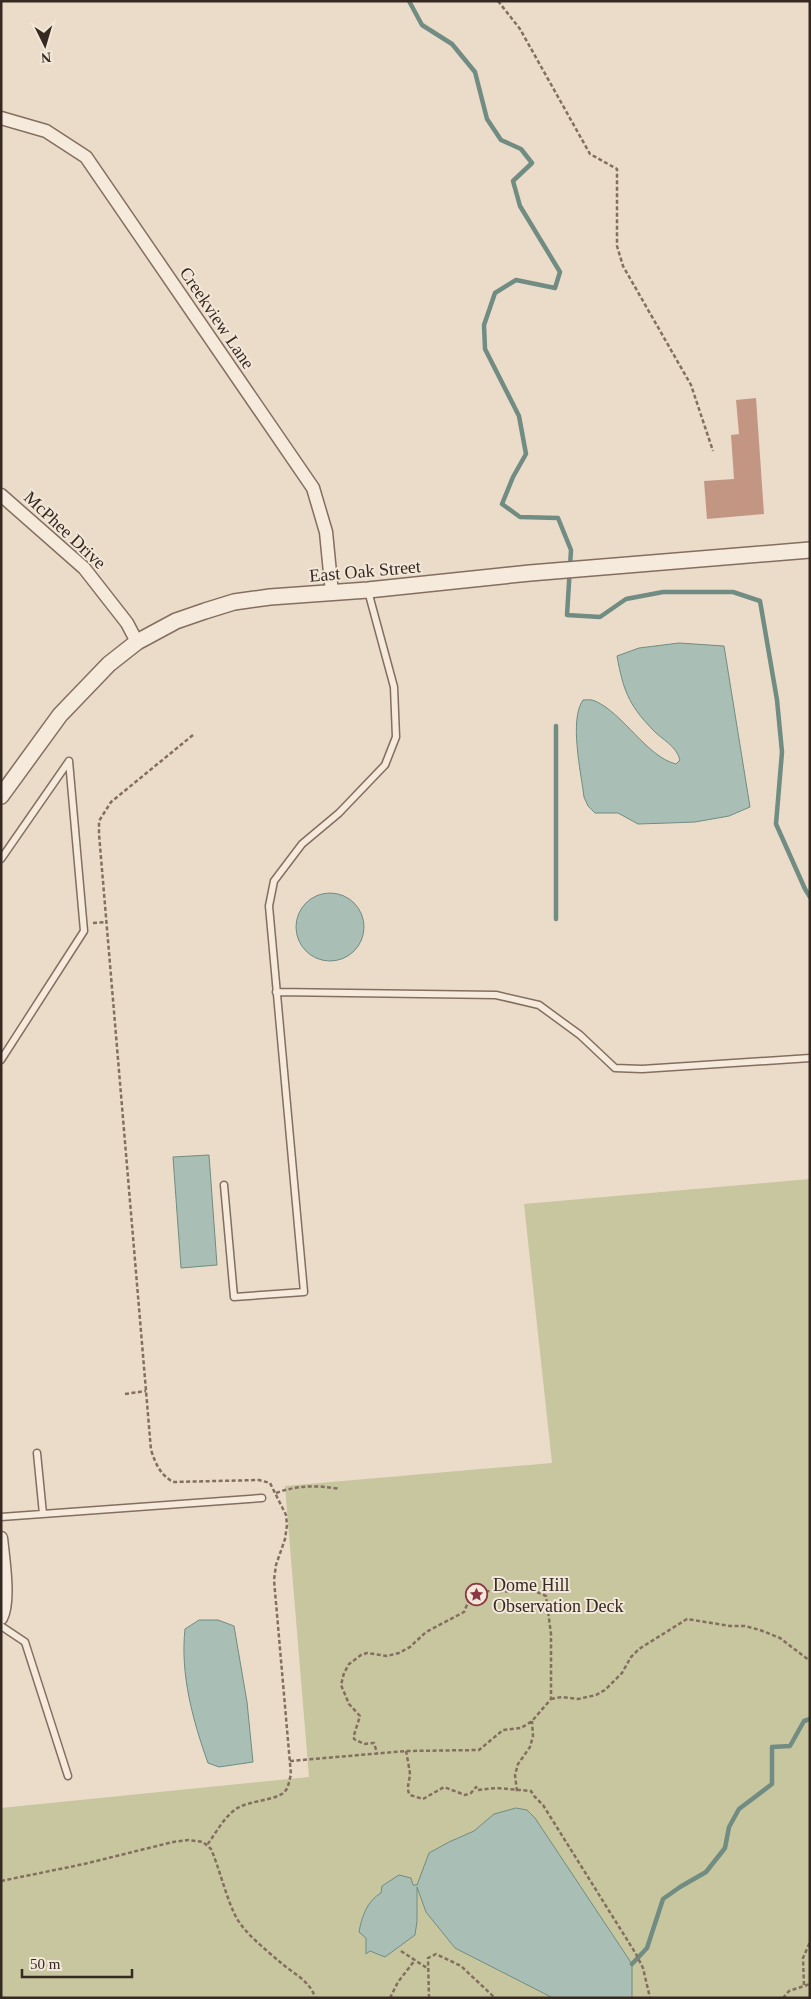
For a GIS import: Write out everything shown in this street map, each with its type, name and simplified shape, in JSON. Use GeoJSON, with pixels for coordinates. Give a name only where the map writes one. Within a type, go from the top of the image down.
{"type":"FeatureCollection","features":[{"type":"Feature","properties":{"kind":"street","name":"Creekview Lane"},"geometry":{"type":"LineString","coordinates":[[1,118],[46,131],[86,156],[312,488],[326,532],[332,593]]}},
{"type":"Feature","properties":{"kind":"street","name":"McPhee Drive"},"geometry":{"type":"LineString","coordinates":[[1,495],[84,568],[127,624],[137,642]]}},
{"type":"Feature","properties":{"kind":"street","name":"East Oak Street"},"geometry":{"type":"LineString","coordinates":[[2,793],[72,701],[109,664],[137,642],[176,621],[234,602],[530,573],[810,550]]}},
{"type":"Feature","properties":{"kind":"street"},"geometry":{"type":"LineString","coordinates":[[1,1538],[5,1584],[4,1613],[1,1618]]}},
{"type":"Feature","properties":{"kind":"lane"},"geometry":{"type":"LineString","coordinates":[[224,1185],[234,1297],[304,1292],[268,906],[274,881],[302,844],[339,813],[385,765],[396,737],[394,686],[368,590]]}},
{"type":"Feature","properties":{"kind":"lane"},"geometry":{"type":"LineString","coordinates":[[1,859],[69,761],[84,931],[1,1060]]}},
{"type":"Feature","properties":{"kind":"lane"},"geometry":{"type":"LineString","coordinates":[[276,992],[496,995],[539,1005],[580,1035],[615,1068],[810,1058]]}},
{"type":"Feature","properties":{"kind":"lane"},"geometry":{"type":"LineString","coordinates":[[37,1453],[43,1514]]}},
{"type":"Feature","properties":{"kind":"lane"},"geometry":{"type":"LineString","coordinates":[[1,1517],[262,1498]]}},
{"type":"Feature","properties":{"kind":"lane"},"geometry":{"type":"LineString","coordinates":[[1,1626],[25,1642],[68,1776]]}},
{"type":"Feature","properties":{"kind":"path"},"geometry":{"type":"LineString","coordinates":[[498,1],[520,29],[590,154],[617,169],[617,246],[623,266],[691,385],[713,452]]}},
{"type":"Feature","properties":{"kind":"path"},"geometry":{"type":"LineString","coordinates":[[193,735],[111,802],[99,821],[151,1450],[156,1467],[173,1482],[259,1480],[270,1484],[286,1515],[285,1539],[276,1564],[274,1580],[291,1775],[287,1789],[283,1794],[247,1803],[236,1808],[207,1845]]}},
{"type":"Feature","properties":{"kind":"path"},"geometry":{"type":"LineString","coordinates":[[125,1394],[146,1391]]}},
{"type":"Feature","properties":{"kind":"path"},"geometry":{"type":"LineString","coordinates":[[276,1493],[290,1488],[317,1485],[340,1489]]}},
{"type":"Feature","properties":{"kind":"path"},"geometry":{"type":"LineString","coordinates":[[377,1753],[374,1743],[364,1744],[354,1739],[360,1716],[349,1704],[341,1685],[349,1664],[367,1653],[387,1656],[410,1648],[426,1632],[464,1612],[473,1590],[489,1592],[532,1590],[546,1596],[551,1634],[551,1700]]}},
{"type":"Feature","properties":{"kind":"path"},"geometry":{"type":"LineString","coordinates":[[289,1761],[406,1751],[480,1750],[503,1730],[521,1728],[532,1721],[551,1700],[562,1697],[578,1699],[596,1695],[605,1690],[622,1673],[631,1657],[639,1648],[687,1619],[730,1626],[745,1626],[760,1630],[780,1638],[810,1662]]}},
{"type":"Feature","properties":{"kind":"path"},"geometry":{"type":"LineString","coordinates":[[517,1790],[515,1775],[518,1764],[530,1747],[532,1721]]}},
{"type":"Feature","properties":{"kind":"path"},"geometry":{"type":"LineString","coordinates":[[406,1751],[406,1761],[410,1774],[408,1786],[410,1796],[423,1799],[444,1787],[465,1795],[471,1793],[476,1787],[477,1790],[496,1788],[531,1791],[543,1805],[636,1954],[643,1968],[650,1998]]}},
{"type":"Feature","properties":{"kind":"path"},"geometry":{"type":"LineString","coordinates":[[1,1881],[119,1856],[172,1842],[188,1840],[203,1842],[213,1855],[235,1915],[244,1929],[281,1963],[303,1980],[314,1993],[315,1998]]}},
{"type":"Feature","properties":{"kind":"path"},"geometry":{"type":"LineString","coordinates":[[804,1985],[803,1958],[810,1942]]}},
{"type":"Feature","properties":{"kind":"path"},"geometry":{"type":"LineString","coordinates":[[401,1951],[427,1968]]}},
{"type":"Feature","properties":{"kind":"path"},"geometry":{"type":"LineString","coordinates":[[429,1998],[428,1958],[436,1954],[461,1966],[495,1998]]}},
{"type":"Feature","properties":{"kind":"path"},"geometry":{"type":"LineString","coordinates":[[390,1998],[398,1982],[415,1960]]}},
{"type":"Feature","properties":{"kind":"path"},"geometry":{"type":"LineString","coordinates":[[783,1998],[789,1991],[810,1984]]}},
{"type":"Feature","properties":{"kind":"green space"},"geometry":{"type":"Polygon","coordinates":[[[810,1179],[810,1998],[1,1998],[1,1808],[309,1777],[285,1486],[552,1463],[524,1204],[810,1179]]]}},
{"type":"Feature","properties":{"kind":"shaded area"},"geometry":{"type":"Polygon","coordinates":[[[679,643],[724,646],[750,807],[729,816],[695,822],[638,824],[618,813],[595,813],[588,806],[584,797],[577,747],[577,720],[583,700],[593,700],[605,707],[655,753],[665,760],[676,764],[680,760],[675,750],[652,729],[632,704],[624,687],[617,656],[639,648],[679,643]]]}},
{"type":"Feature","properties":{"kind":"shaded area"},"geometry":{"type":"Polygon","coordinates":[[[330,893],[343,896],[354,903],[361,914],[364,927],[361,940],[354,951],[343,958],[330,961],[317,958],[306,951],[299,940],[296,927],[299,914],[306,903],[317,896],[330,893]]]}},
{"type":"Feature","properties":{"kind":"shaded area"},"geometry":{"type":"Polygon","coordinates":[[[209,1155],[217,1265],[181,1268],[173,1157],[209,1155]]]}},
{"type":"Feature","properties":{"kind":"shaded area"},"geometry":{"type":"Polygon","coordinates":[[[199,1620],[218,1620],[234,1626],[247,1702],[253,1762],[219,1767],[208,1763],[197,1731],[184,1663],[185,1629],[199,1620]]]}},
{"type":"Feature","properties":{"kind":"shaded area"},"geometry":{"type":"Polygon","coordinates":[[[516,1808],[527,1810],[535,1818],[632,1964],[632,1998],[553,1998],[455,1948],[426,1912],[417,1887],[415,1935],[385,1957],[370,1951],[366,1954],[366,1938],[359,1932],[360,1926],[372,1900],[381,1893],[382,1886],[399,1875],[411,1878],[413,1885],[417,1885],[429,1853],[474,1831],[494,1814],[516,1808]]]}},
{"type":"Feature","properties":{"kind":"building"},"geometry":{"type":"Polygon","coordinates":[[[756,398],[764,514],[707,519],[704,481],[734,479],[731,435],[739,434],[736,400],[756,398]]]}},
{"type":"Feature","properties":{"kind":"waterway"},"geometry":{"type":"LineString","coordinates":[[409,1],[422,25],[452,44],[475,72],[487,119],[501,140],[521,149],[532,163],[513,181],[520,206],[560,272],[555,288],[516,280],[495,293],[484,325],[485,349],[519,416],[526,454],[513,477],[502,504],[520,517],[558,518],[571,550],[567,615],[600,617],[626,599],[663,592],[733,592],[760,601],[777,700],[782,752],[776,824],[810,897]]}},
{"type":"Feature","properties":{"kind":"waterway"},"geometry":{"type":"LineString","coordinates":[[556,726],[556,919]]}},
{"type":"Feature","properties":{"kind":"waterway"},"geometry":{"type":"LineString","coordinates":[[632,1964],[647,1948],[663,1899],[706,1872],[725,1848],[729,1827],[739,1809],[772,1784],[772,1747],[790,1746],[804,1721],[810,1719]]}},
{"type":"Feature","properties":{"kind":"place","name":"Dome Hill Observation Deck"},"geometry":{"type":"Point","coordinates":[477,1595]}}]}
